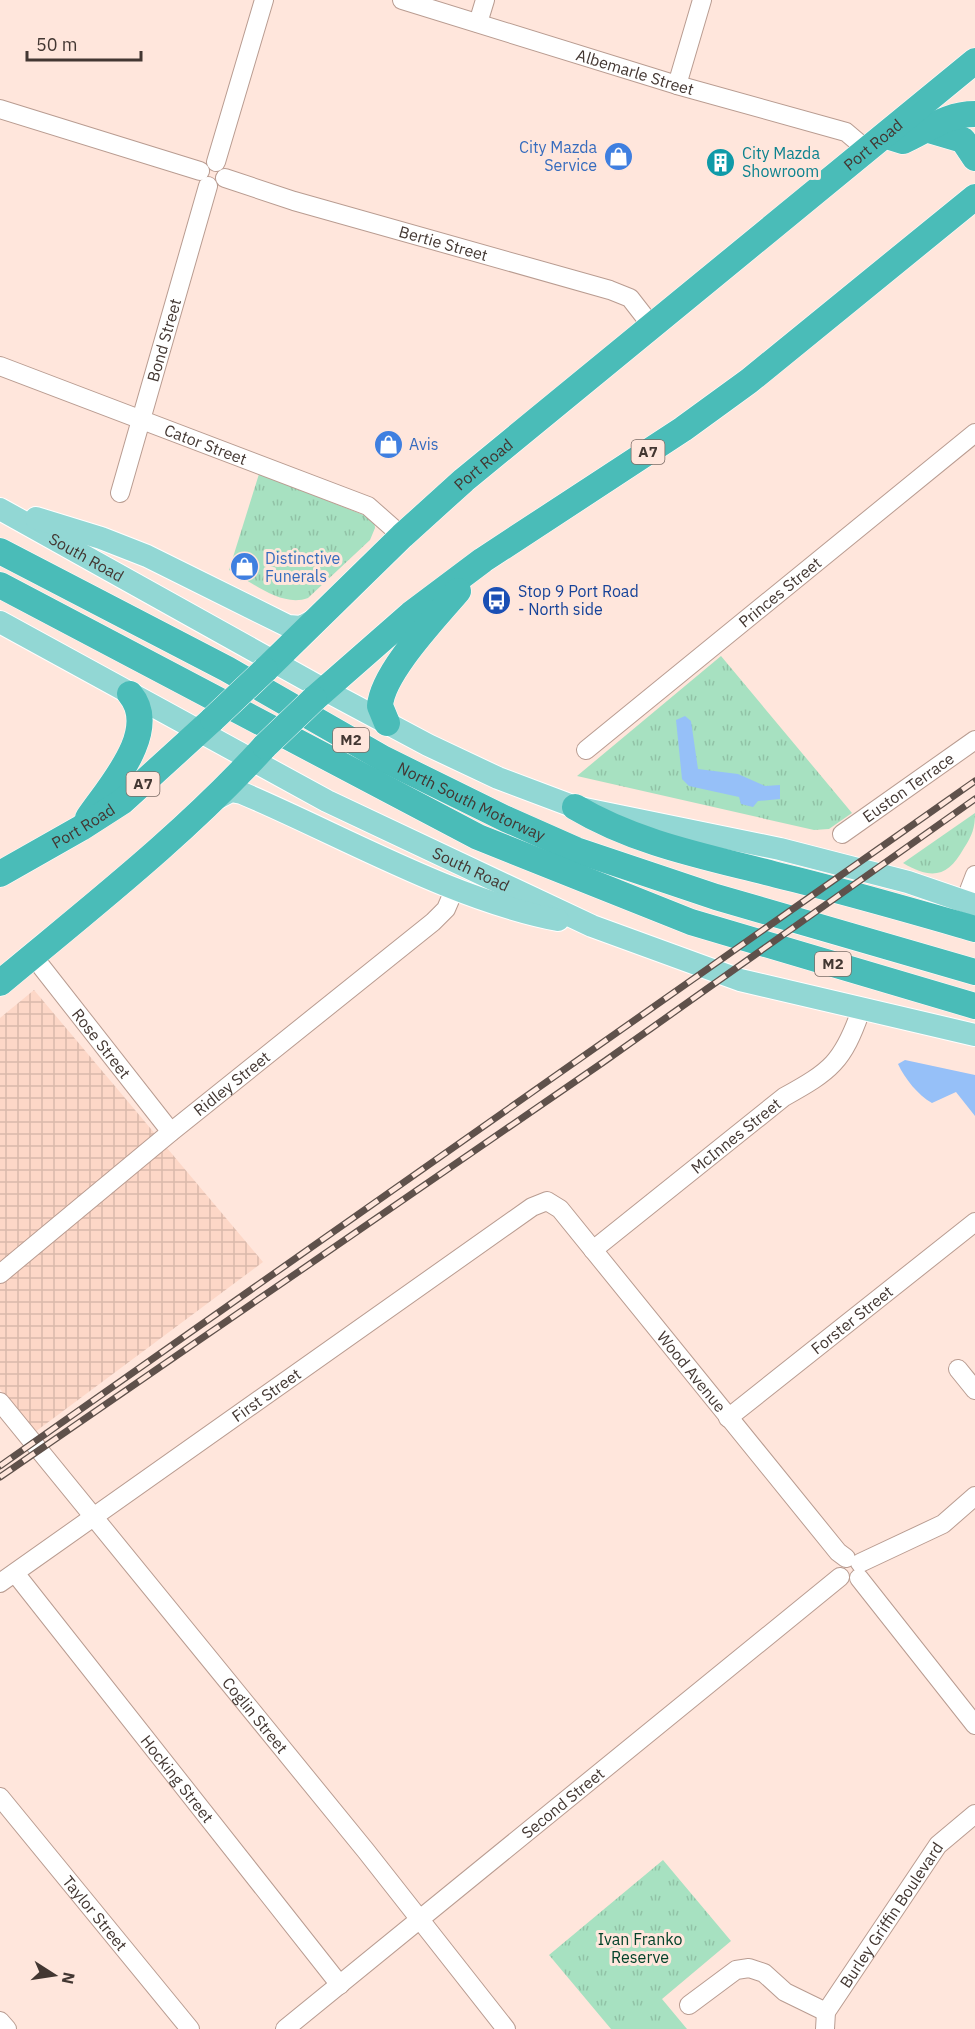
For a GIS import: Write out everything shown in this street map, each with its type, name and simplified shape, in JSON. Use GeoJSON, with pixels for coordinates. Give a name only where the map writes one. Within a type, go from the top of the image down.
{"type":"FeatureCollection","features":[{"type":"Feature","properties":{"kind":"highway","name":"Port Road"},"geometry":{"type":"LineString","coordinates":[[0,874],[123,801],[207,726],[402,536],[464,480],[975,61]]}},
{"type":"Feature","properties":{"kind":"highway"},"geometry":{"type":"LineString","coordinates":[[876,143],[903,141],[929,130],[942,119],[975,114]]}},
{"type":"Feature","properties":{"kind":"highway"},"geometry":{"type":"LineString","coordinates":[[929,130],[963,140],[975,158]]}},
{"type":"Feature","properties":{"kind":"highway"},"geometry":{"type":"LineString","coordinates":[[972,199],[975,173]]}},
{"type":"Feature","properties":{"kind":"highway","name":"A7"},"geometry":{"type":"LineString","coordinates":[[0,983],[92,909],[199,811],[319,694],[411,614],[483,560],[717,405],[972,199]]}},
{"type":"Feature","properties":{"kind":"highway","name":"North South Motorway"},"geometry":{"type":"LineString","coordinates":[[0,551],[227,669],[384,759],[506,819],[576,850],[716,897],[975,972]]}},
{"type":"Feature","properties":{"kind":"highway"},"geometry":{"type":"LineString","coordinates":[[387,723],[381,713],[380,704],[390,679],[410,648],[483,560]]}},
{"type":"Feature","properties":{"kind":"highway","name":"North South Motorway"},"geometry":{"type":"LineString","coordinates":[[0,585],[478,837],[691,922],[975,1005]]}},
{"type":"Feature","properties":{"kind":"highway"},"geometry":{"type":"LineString","coordinates":[[81,828],[114,780],[139,737],[140,714],[130,694]]}},
{"type":"Feature","properties":{"kind":"highway"},"geometry":{"type":"LineString","coordinates":[[575,807],[607,827],[663,846],[865,897],[975,929]]}},
{"type":"Feature","properties":{"kind":"main road"},"geometry":{"type":"LineString","coordinates":[[0,508],[101,538],[147,556],[288,626],[301,627],[318,618]]}},
{"type":"Feature","properties":{"kind":"main road","name":"South Road"},"geometry":{"type":"LineString","coordinates":[[0,508],[319,694],[387,723],[498,778],[575,807],[780,849],[908,882],[970,903]]}},
{"type":"Feature","properties":{"kind":"main road","name":"South Road"},"geometry":{"type":"LineString","coordinates":[[0,622],[130,694],[207,726],[258,753],[361,819],[592,926],[740,980],[975,1035]]}},
{"type":"Feature","properties":{"kind":"main road"},"geometry":{"type":"LineString","coordinates":[[199,811],[223,794],[242,793],[455,888],[536,916],[592,926]]}},
{"type":"Feature","properties":{"kind":"street","name":"Bond Street"},"geometry":{"type":"LineString","coordinates":[[120,493],[142,420],[208,173],[264,0]]}},
{"type":"Feature","properties":{"kind":"street","name":"Albemarle Street"},"geometry":{"type":"LineString","coordinates":[[402,0],[677,85],[846,132],[876,143]]}},
{"type":"Feature","properties":{"kind":"street"},"geometry":{"type":"LineString","coordinates":[[478,23],[485,0]]}},
{"type":"Feature","properties":{"kind":"street"},"geometry":{"type":"LineString","coordinates":[[677,85],[702,0]]}},
{"type":"Feature","properties":{"kind":"street"},"geometry":{"type":"LineString","coordinates":[[0,109],[208,173]]}},
{"type":"Feature","properties":{"kind":"street","name":"Bertie Street"},"geometry":{"type":"LineString","coordinates":[[208,173],[219,185],[225,178],[294,201],[610,290],[630,298],[651,325]]}},
{"type":"Feature","properties":{"kind":"street","name":"Cator Street"},"geometry":{"type":"LineString","coordinates":[[0,366],[368,506],[378,512],[402,536]]}},
{"type":"Feature","properties":{"kind":"street","name":"Princes Street"},"geometry":{"type":"LineString","coordinates":[[586,750],[975,433]]}},
{"type":"Feature","properties":{"kind":"street","name":"Euston Terrace"},"geometry":{"type":"LineString","coordinates":[[842,834],[975,740]]}},
{"type":"Feature","properties":{"kind":"street"},"geometry":{"type":"LineString","coordinates":[[970,903],[975,875]]}},
{"type":"Feature","properties":{"kind":"street","name":"Ridley Street"},"geometry":{"type":"LineString","coordinates":[[0,1274],[171,1132],[433,922],[444,912],[455,888]]}},
{"type":"Feature","properties":{"kind":"street","name":"Rose Street"},"geometry":{"type":"LineString","coordinates":[[33,956],[171,1132]]}},
{"type":"Feature","properties":{"kind":"street","name":"McInnes Street"},"geometry":{"type":"LineString","coordinates":[[593,1250],[784,1097],[819,1077],[836,1063],[850,1041],[861,1010]]}},
{"type":"Feature","properties":{"kind":"street","name":"Wood Avenue"},"geometry":{"type":"LineString","coordinates":[[532,1207],[547,1201],[560,1209],[838,1552],[855,1566],[975,1725]]}},
{"type":"Feature","properties":{"kind":"street","name":"First Street"},"geometry":{"type":"LineString","coordinates":[[7,1578],[532,1207]]}},
{"type":"Feature","properties":{"kind":"street","name":"Forster Street"},"geometry":{"type":"LineString","coordinates":[[728,1418],[975,1222]]}},
{"type":"Feature","properties":{"kind":"street"},"geometry":{"type":"LineString","coordinates":[[958,1369],[975,1390]]}},
{"type":"Feature","properties":{"kind":"street","name":"Coglin Street"},"geometry":{"type":"LineString","coordinates":[[0,1402],[151,1585],[506,2029]]}},
{"type":"Feature","properties":{"kind":"street"},"geometry":{"type":"LineString","coordinates":[[855,1566],[943,1524],[975,1496]]}},
{"type":"Feature","properties":{"kind":"street","name":"Second Street"},"geometry":{"type":"LineString","coordinates":[[297,2026],[340,1985],[840,1577],[839,1564],[855,1566]]}},
{"type":"Feature","properties":{"kind":"street","name":"Hocking Street"},"geometry":{"type":"LineString","coordinates":[[7,1578],[340,1985]]}},
{"type":"Feature","properties":{"kind":"street","name":"Taylor Street"},"geometry":{"type":"LineString","coordinates":[[0,1797],[190,2029]]}},
{"type":"Feature","properties":{"kind":"street","name":"Burley Griffin Boulevard"},"geometry":{"type":"LineString","coordinates":[[826,2020],[938,1845],[975,1814]]}},
{"type":"Feature","properties":{"kind":"street"},"geometry":{"type":"LineString","coordinates":[[689,2005],[736,1970],[749,1968],[764,1973],[785,1992],[826,2020]]}},
{"type":"Feature","properties":{"kind":"street"},"geometry":{"type":"LineString","coordinates":[[0,2020],[7,2029]]}},
{"type":"Feature","properties":{"kind":"shaded area"},"geometry":{"type":"Polygon","coordinates":[[[34,990],[263,1262],[35,1432],[0,1389],[0,1018],[34,990]]]}},
{"type":"Feature","properties":{"kind":"green space"},"geometry":{"type":"Polygon","coordinates":[[[259,474],[374,519],[375,528],[370,540],[308,598],[288,600],[278,597],[229,570],[259,474]]]}},
{"type":"Feature","properties":{"kind":"green space"},"geometry":{"type":"Polygon","coordinates":[[[721,656],[852,813],[829,829],[814,830],[577,776],[721,656]]]}},
{"type":"Feature","properties":{"kind":"green space"},"geometry":{"type":"Polygon","coordinates":[[[975,813],[974,828],[969,840],[958,858],[945,870],[938,873],[923,872],[903,863],[975,813]]]}},
{"type":"Feature","properties":{"kind":"green space","name":"Ivan Franko Reserve"},"geometry":{"type":"Polygon","coordinates":[[[663,1860],[731,1941],[662,1999],[687,2029],[611,2029],[549,1955],[663,1860]]]}},
{"type":"Feature","properties":{"kind":"water"},"geometry":{"type":"Polygon","coordinates":[[[685,716],[691,721],[698,769],[738,774],[765,786],[780,785],[780,799],[758,801],[753,807],[741,804],[739,797],[689,786],[682,779],[676,720],[685,716]]]}},
{"type":"Feature","properties":{"kind":"water"},"geometry":{"type":"Polygon","coordinates":[[[905,1060],[975,1075],[975,1116],[956,1092],[932,1103],[922,1096],[908,1081],[898,1064],[905,1060]]]}},
{"type":"Feature","properties":{"kind":"railway"},"geometry":{"type":"LineString","coordinates":[[0,1466],[975,781]]}},
{"type":"Feature","properties":{"kind":"railway"},"geometry":{"type":"LineString","coordinates":[[0,1477],[605,1061],[975,799]]}},
{"type":"Feature","properties":{"kind":"place","name":"City Mazda Service"},"geometry":{"type":"Point","coordinates":[618,156]}},
{"type":"Feature","properties":{"kind":"place","name":"City Mazda Showroom"},"geometry":{"type":"Point","coordinates":[721,162]}},
{"type":"Feature","properties":{"kind":"place","name":"Avis"},"geometry":{"type":"Point","coordinates":[388,444]}},
{"type":"Feature","properties":{"kind":"place","name":"Distinctive Funerals"},"geometry":{"type":"Point","coordinates":[244,567]}},
{"type":"Feature","properties":{"kind":"place","name":"Stop 9 Port Road - North side"},"geometry":{"type":"Point","coordinates":[497,600]}}]}
